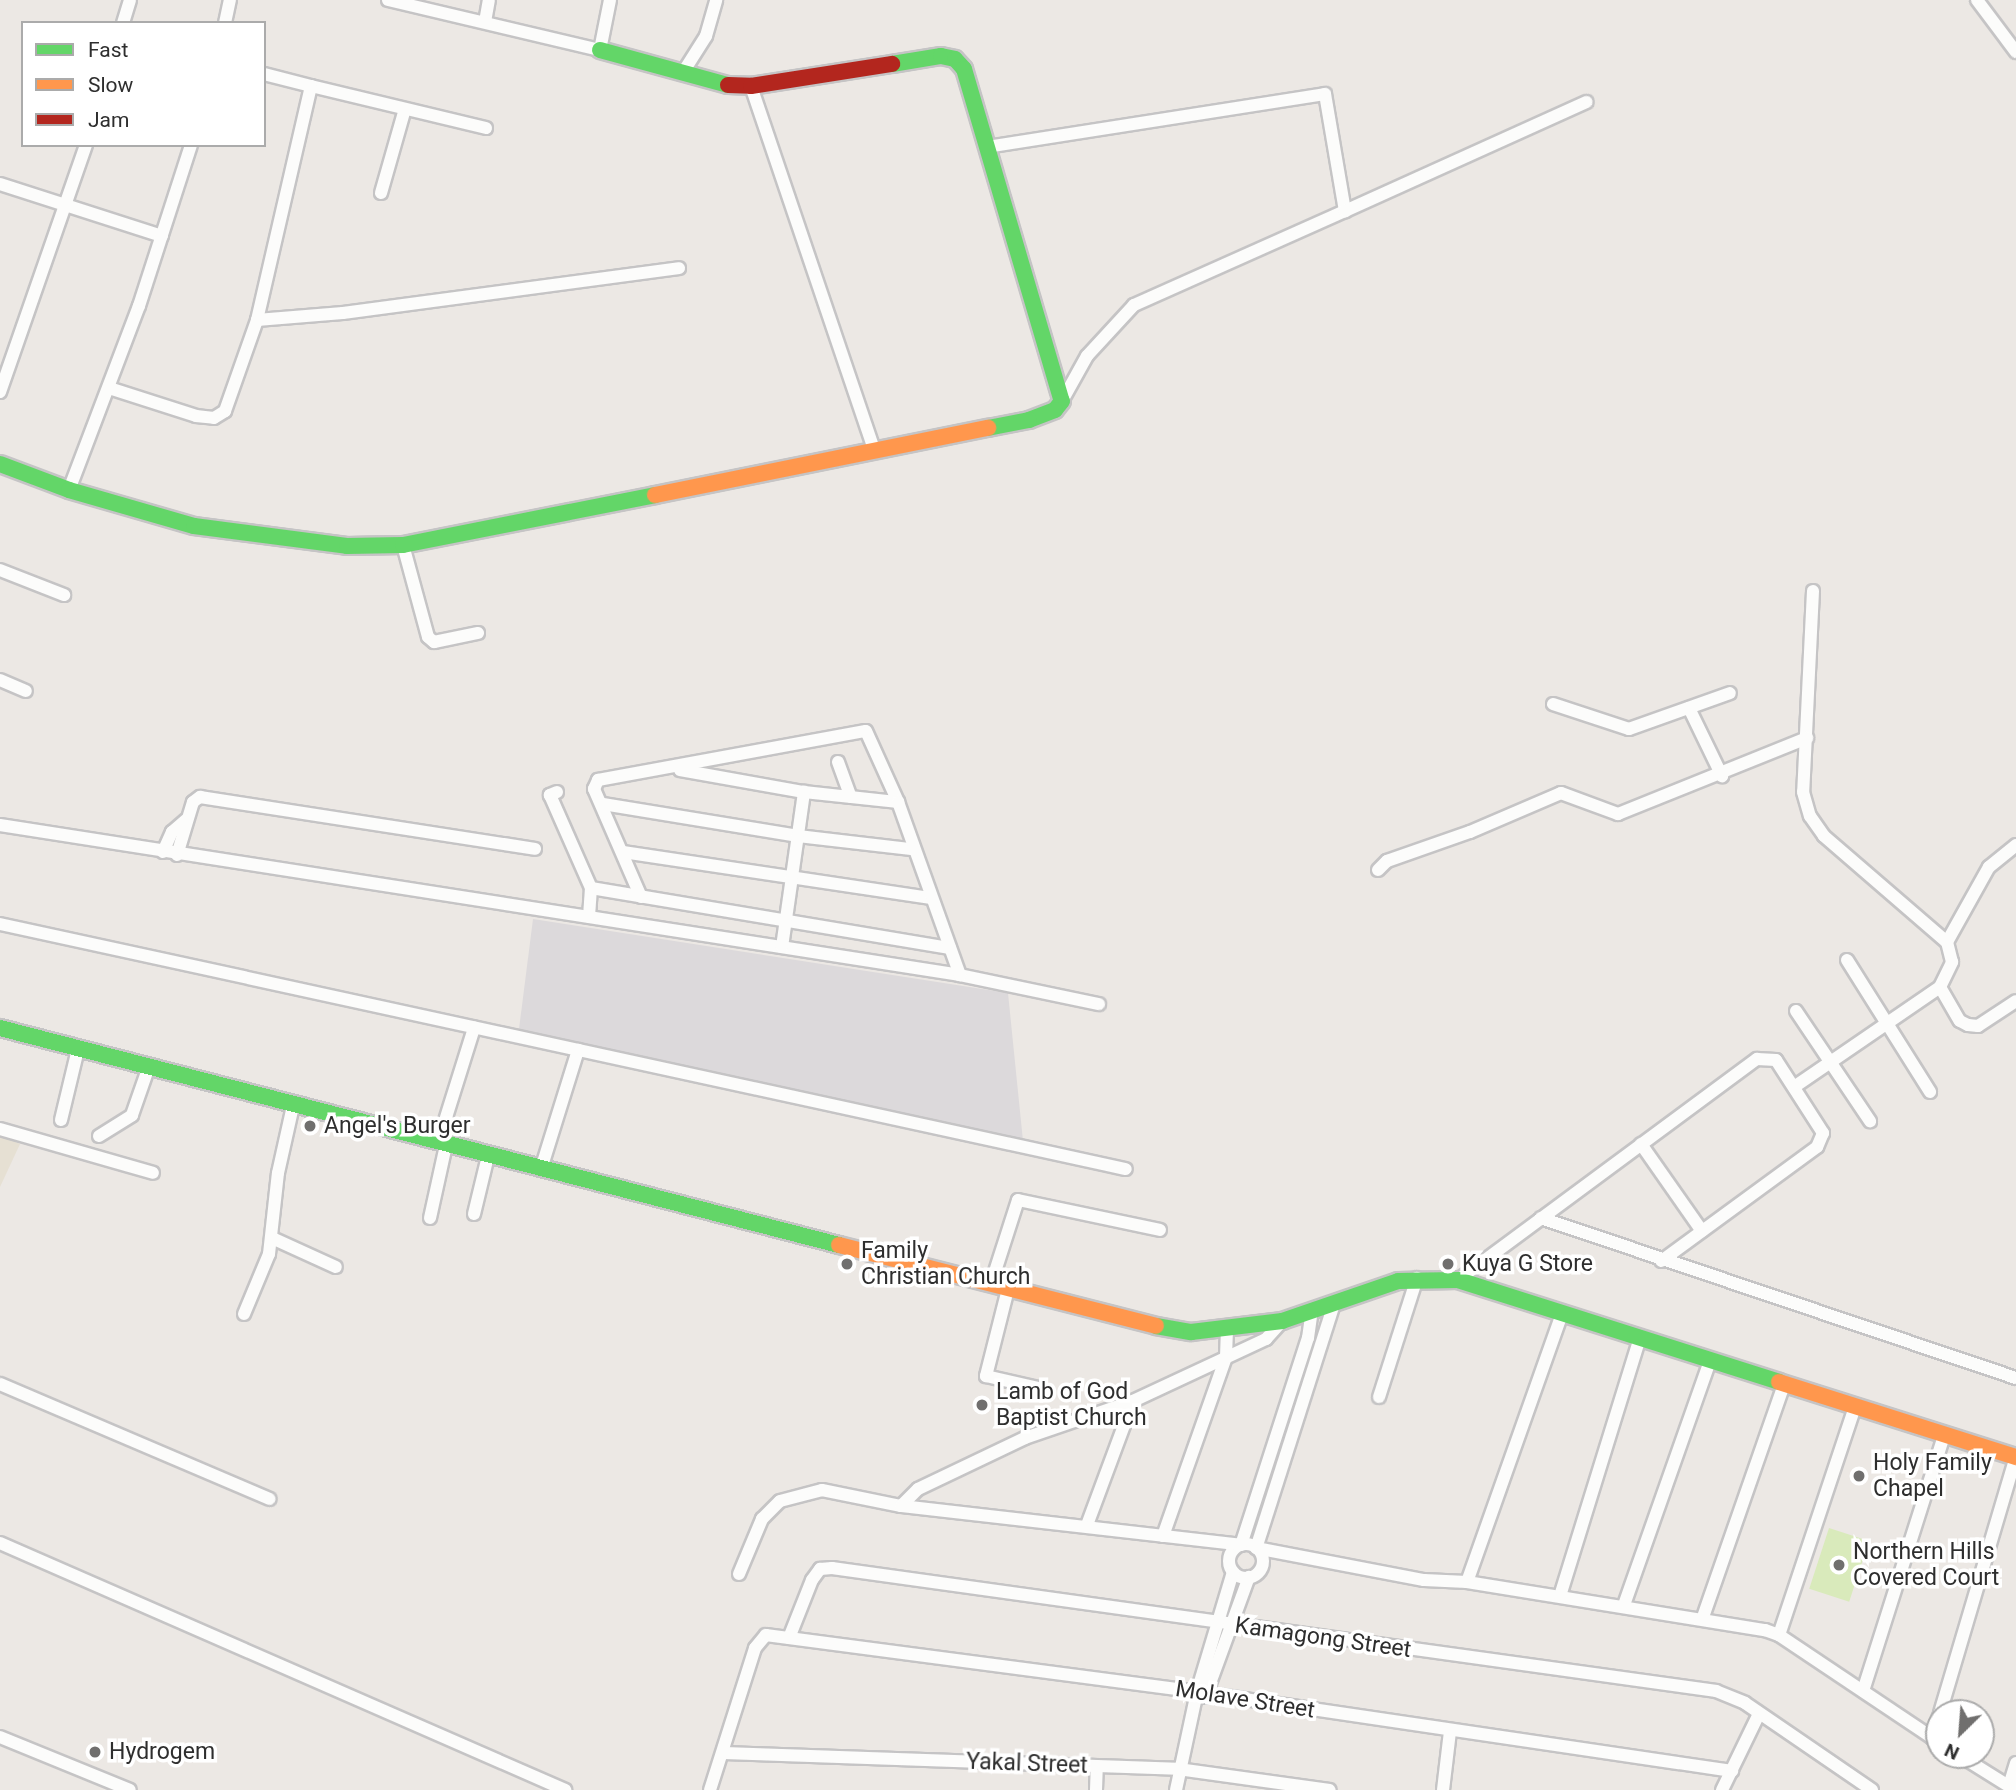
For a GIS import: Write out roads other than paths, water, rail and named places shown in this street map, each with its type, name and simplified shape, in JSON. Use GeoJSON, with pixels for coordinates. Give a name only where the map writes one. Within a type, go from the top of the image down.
{"type":"FeatureCollection","features":[{"type":"Feature","properties":{"kind":"street"},"geometry":{"type":"LineString","coordinates":[[124,21],[130,0]]}},
{"type":"Feature","properties":{"kind":"street"},"geometry":{"type":"LineString","coordinates":[[225,21],[229,0]]}},
{"type":"Feature","properties":{"kind":"street"},"geometry":{"type":"LineString","coordinates":[[388,0],[600,50],[722,85],[751,86],[948,57],[964,69],[1062,401]]}},
{"type":"Feature","properties":{"kind":"street"},"geometry":{"type":"LineString","coordinates":[[485,22],[489,0]]}},
{"type":"Feature","properties":{"kind":"street"},"geometry":{"type":"LineString","coordinates":[[600,50],[610,0]]}},
{"type":"Feature","properties":{"kind":"street"},"geometry":{"type":"LineString","coordinates":[[682,74],[706,36],[716,0]]}},
{"type":"Feature","properties":{"kind":"street"},"geometry":{"type":"LineString","coordinates":[[1977,0],[2016,52]]}},
{"type":"Feature","properties":{"kind":"street"},"geometry":{"type":"LineString","coordinates":[[266,75],[486,128]]}},
{"type":"Feature","properties":{"kind":"street"},"geometry":{"type":"LineString","coordinates":[[109,388],[214,418],[225,411],[257,320],[311,86]]}},
{"type":"Feature","properties":{"kind":"street"},"geometry":{"type":"LineString","coordinates":[[751,86],[874,450]]}},
{"type":"Feature","properties":{"kind":"street"},"geometry":{"type":"LineString","coordinates":[[987,148],[1325,94],[1345,211]]}},
{"type":"Feature","properties":{"kind":"street"},"geometry":{"type":"LineString","coordinates":[[0,464],[69,490],[215,530],[347,546],[404,545],[578,513],[1045,416],[1062,401],[1087,356],[1134,305],[1586,102]]}},
{"type":"Feature","properties":{"kind":"street"},"geometry":{"type":"LineString","coordinates":[[381,193],[405,109]]}},
{"type":"Feature","properties":{"kind":"street"},"geometry":{"type":"LineString","coordinates":[[0,392],[68,208],[85,147]]}},
{"type":"Feature","properties":{"kind":"street"},"geometry":{"type":"LineString","coordinates":[[69,490],[109,388],[190,147]]}},
{"type":"Feature","properties":{"kind":"street"},"geometry":{"type":"LineString","coordinates":[[0,184],[162,236]]}},
{"type":"Feature","properties":{"kind":"street"},"geometry":{"type":"LineString","coordinates":[[257,320],[343,313],[678,268]]}},
{"type":"Feature","properties":{"kind":"street"},"geometry":{"type":"LineString","coordinates":[[404,545],[428,638],[434,642],[478,633]]}},
{"type":"Feature","properties":{"kind":"street"},"geometry":{"type":"LineString","coordinates":[[0,570],[64,596]]}},
{"type":"Feature","properties":{"kind":"street"},"geometry":{"type":"LineString","coordinates":[[1794,1087],[1940,987],[1952,962],[1947,942],[1824,836],[1803,792],[1813,591]]}},
{"type":"Feature","properties":{"kind":"street"},"geometry":{"type":"LineString","coordinates":[[0,680],[26,691]]}},
{"type":"Feature","properties":{"kind":"street"},"geometry":{"type":"LineString","coordinates":[[1553,704],[1629,729],[1730,693]]}},
{"type":"Feature","properties":{"kind":"street"},"geometry":{"type":"LineString","coordinates":[[1689,708],[1722,776]]}},
{"type":"Feature","properties":{"kind":"street"},"geometry":{"type":"LineString","coordinates":[[641,897],[603,804],[594,789],[598,780],[671,769],[866,731],[898,802],[911,849],[960,975]]}},
{"type":"Feature","properties":{"kind":"street"},"geometry":{"type":"LineString","coordinates":[[1378,870],[1387,861],[1561,793],[1618,814],[1722,776],[1807,738]]}},
{"type":"Feature","properties":{"kind":"street"},"geometry":{"type":"LineString","coordinates":[[838,762],[851,797]]}},
{"type":"Feature","properties":{"kind":"street"},"geometry":{"type":"LineString","coordinates":[[671,769],[804,792],[898,802]]}},
{"type":"Feature","properties":{"kind":"street"},"geometry":{"type":"LineString","coordinates":[[557,792],[550,795],[591,888],[589,917]]}},
{"type":"Feature","properties":{"kind":"street"},"geometry":{"type":"LineString","coordinates":[[782,947],[804,792]]}},
{"type":"Feature","properties":{"kind":"street"},"geometry":{"type":"LineString","coordinates":[[177,855],[193,802],[210,797],[535,849]]}},
{"type":"Feature","properties":{"kind":"street"},"geometry":{"type":"LineString","coordinates":[[603,804],[798,836],[911,849]]}},
{"type":"Feature","properties":{"kind":"street"},"geometry":{"type":"LineString","coordinates":[[163,852],[172,832],[186,820]]}},
{"type":"Feature","properties":{"kind":"street"},"geometry":{"type":"LineString","coordinates":[[0,825],[177,855],[960,975],[1099,1004]]}},
{"type":"Feature","properties":{"kind":"street"},"geometry":{"type":"LineString","coordinates":[[1947,942],[1989,867],[2016,845]]}},
{"type":"Feature","properties":{"kind":"street"},"geometry":{"type":"LineString","coordinates":[[622,852],[930,898]]}},
{"type":"Feature","properties":{"kind":"street"},"geometry":{"type":"LineString","coordinates":[[591,888],[950,948]]}},
{"type":"Feature","properties":{"kind":"street"},"geometry":{"type":"LineString","coordinates":[[0,924],[1126,1169]]}},
{"type":"Feature","properties":{"kind":"street"},"geometry":{"type":"LineString","coordinates":[[1847,960],[1930,1092]]}},
{"type":"Feature","properties":{"kind":"street"},"geometry":{"type":"LineString","coordinates":[[1940,987],[1960,1021],[1968,1025],[1978,1026],[2016,1002]]}},
{"type":"Feature","properties":{"kind":"street"},"geometry":{"type":"LineString","coordinates":[[1796,1011],[1829,1065],[1870,1121]]}},
{"type":"Feature","properties":{"kind":"street"},"geometry":{"type":"LineString","coordinates":[[0,1028],[148,1069],[1149,1325],[1191,1332],[1282,1321],[1417,1278],[1458,1280],[2016,1457],[1943,1699]]}},
{"type":"Feature","properties":{"kind":"street"},"geometry":{"type":"LineString","coordinates":[[430,1218],[442,1144],[474,1028]]}},
{"type":"Feature","properties":{"kind":"street"},"geometry":{"type":"LineString","coordinates":[[61,1120],[78,1049]]}},
{"type":"Feature","properties":{"kind":"street"},"geometry":{"type":"LineString","coordinates":[[541,1169],[578,1051]]}},
{"type":"Feature","properties":{"kind":"street"},"geometry":{"type":"LineString","coordinates":[[1458,1280],[1757,1059],[1776,1060],[1823,1133],[1817,1147],[1661,1261]]}},
{"type":"Feature","properties":{"kind":"street"},"geometry":{"type":"LineString","coordinates":[[99,1136],[132,1115],[148,1069]]}},
{"type":"Feature","properties":{"kind":"street"},"geometry":{"type":"LineString","coordinates":[[244,1314],[272,1238],[278,1173],[293,1106]]}},
{"type":"Feature","properties":{"kind":"street"},"geometry":{"type":"LineString","coordinates":[[0,1129],[153,1173]]}},
{"type":"Feature","properties":{"kind":"street"},"geometry":{"type":"LineString","coordinates":[[1641,1144],[1702,1231]]}},
{"type":"Feature","properties":{"kind":"street"},"geometry":{"type":"LineString","coordinates":[[474,1214],[488,1156]]}},
{"type":"Feature","properties":{"kind":"street"},"geometry":{"type":"LineString","coordinates":[[991,1284],[1018,1200],[1160,1230]]}},
{"type":"Feature","properties":{"kind":"street"},"geometry":{"type":"LineString","coordinates":[[1541,1218],[1661,1261],[2016,1378]]}},
{"type":"Feature","properties":{"kind":"street"},"geometry":{"type":"LineString","coordinates":[[272,1238],[336,1267]]}},
{"type":"Feature","properties":{"kind":"street"},"geometry":{"type":"LineString","coordinates":[[1379,1397],[1417,1278]]}},
{"type":"Feature","properties":{"kind":"street"},"geometry":{"type":"LineString","coordinates":[[1008,1289],[986,1376],[1038,1388]]}},
{"type":"Feature","properties":{"kind":"street"},"geometry":{"type":"LineString","coordinates":[[1176,1790],[1178,1769],[1225,1625],[1249,1577],[1262,1563],[1256,1548],[1334,1304]]}},
{"type":"Feature","properties":{"kind":"street"},"geometry":{"type":"LineString","coordinates":[[1225,1625],[1233,1572],[1229,1556],[1241,1545],[1308,1338],[1312,1310]]}},
{"type":"Feature","properties":{"kind":"street"},"geometry":{"type":"LineString","coordinates":[[1468,1582],[1562,1313]]}},
{"type":"Feature","properties":{"kind":"street"},"geometry":{"type":"LineString","coordinates":[[901,1506],[918,1489],[1025,1438],[1133,1401],[1266,1339],[1282,1321]]}},
{"type":"Feature","properties":{"kind":"street"},"geometry":{"type":"LineString","coordinates":[[1163,1536],[1226,1357],[1227,1328]]}},
{"type":"Feature","properties":{"kind":"street"},"geometry":{"type":"LineString","coordinates":[[1560,1596],[1640,1338]]}},
{"type":"Feature","properties":{"kind":"street"},"geometry":{"type":"LineString","coordinates":[[1624,1605],[1710,1361]]}},
{"type":"Feature","properties":{"kind":"street"},"geometry":{"type":"LineString","coordinates":[[0,1384],[270,1499]]}},
{"type":"Feature","properties":{"kind":"street"},"geometry":{"type":"LineString","coordinates":[[1703,1617],[1784,1385]]}},
{"type":"Feature","properties":{"kind":"street"},"geometry":{"type":"LineString","coordinates":[[1087,1525],[1133,1401]]}},
{"type":"Feature","properties":{"kind":"street"},"geometry":{"type":"LineString","coordinates":[[1779,1635],[1855,1407]]}},
{"type":"Feature","properties":{"kind":"street"},"geometry":{"type":"LineString","coordinates":[[1863,1691],[1944,1436]]}},
{"type":"Feature","properties":{"kind":"street"},"geometry":{"type":"LineString","coordinates":[[739,1574],[762,1519],[780,1501],[822,1490],[901,1506],[1087,1525],[1241,1545],[1424,1580],[1468,1582],[1703,1617],[1779,1635],[1925,1733]]}},
{"type":"Feature","properties":{"kind":"street"},"geometry":{"type":"LineString","coordinates":[[0,1543],[565,1790]]}},
{"type":"Feature","properties":{"kind":"street","name":"Kamagong Street"},"geometry":{"type":"LineString","coordinates":[[789,1638],[812,1580],[820,1569],[832,1568],[1225,1625],[1716,1691],[1735,1698],[1758,1716],[1872,1790]]}},
{"type":"Feature","properties":{"kind":"street"},"geometry":{"type":"LineString","coordinates":[[1233,1572],[1249,1577]]}},
{"type":"Feature","properties":{"kind":"street","name":"Molave Street"},"geometry":{"type":"LineString","coordinates":[[723,1753],[760,1640],[766,1635],[1732,1771]]}},
{"type":"Feature","properties":{"kind":"street"},"geometry":{"type":"LineString","coordinates":[[1722,1790],[1758,1716]]}},
{"type":"Feature","properties":{"kind":"street"},"geometry":{"type":"LineString","coordinates":[[1443,1790],[1450,1731]]}},
{"type":"Feature","properties":{"kind":"street"},"geometry":{"type":"LineString","coordinates":[[0,1737],[130,1790]]}},
{"type":"Feature","properties":{"kind":"street"},"geometry":{"type":"LineString","coordinates":[[710,1790],[723,1753]]}},
{"type":"Feature","properties":{"kind":"street","name":"Yakal Street"},"geometry":{"type":"LineString","coordinates":[[723,1753],[1178,1769],[1330,1790]]}},
{"type":"Feature","properties":{"kind":"street"},"geometry":{"type":"LineString","coordinates":[[1981,1769],[2012,1788],[2016,1763]]}},
{"type":"Feature","properties":{"kind":"street"},"geometry":{"type":"LineString","coordinates":[[1096,1790],[1097,1767]]}},
{"type":"Feature","properties":{"kind":"place","name":"Angel's Burger"},"geometry":{"type":"Point","coordinates":[310,1126]}},
{"type":"Feature","properties":{"kind":"place","name":"Family Christian Church"},"geometry":{"type":"Point","coordinates":[847,1264]}},
{"type":"Feature","properties":{"kind":"place","name":"Kuya G Store"},"geometry":{"type":"Point","coordinates":[1448,1264]}},
{"type":"Feature","properties":{"kind":"place","name":"Lamb of God Baptist Church"},"geometry":{"type":"Point","coordinates":[982,1405]}},
{"type":"Feature","properties":{"kind":"place","name":"Holy Family Chapel"},"geometry":{"type":"Point","coordinates":[1859,1476]}},
{"type":"Feature","properties":{"kind":"place","name":"Northern Hills Covered Court"},"geometry":{"type":"Point","coordinates":[1839,1565]}},
{"type":"Feature","properties":{"kind":"place","name":"Hydrogem"},"geometry":{"type":"Point","coordinates":[95,1752]}}]}
